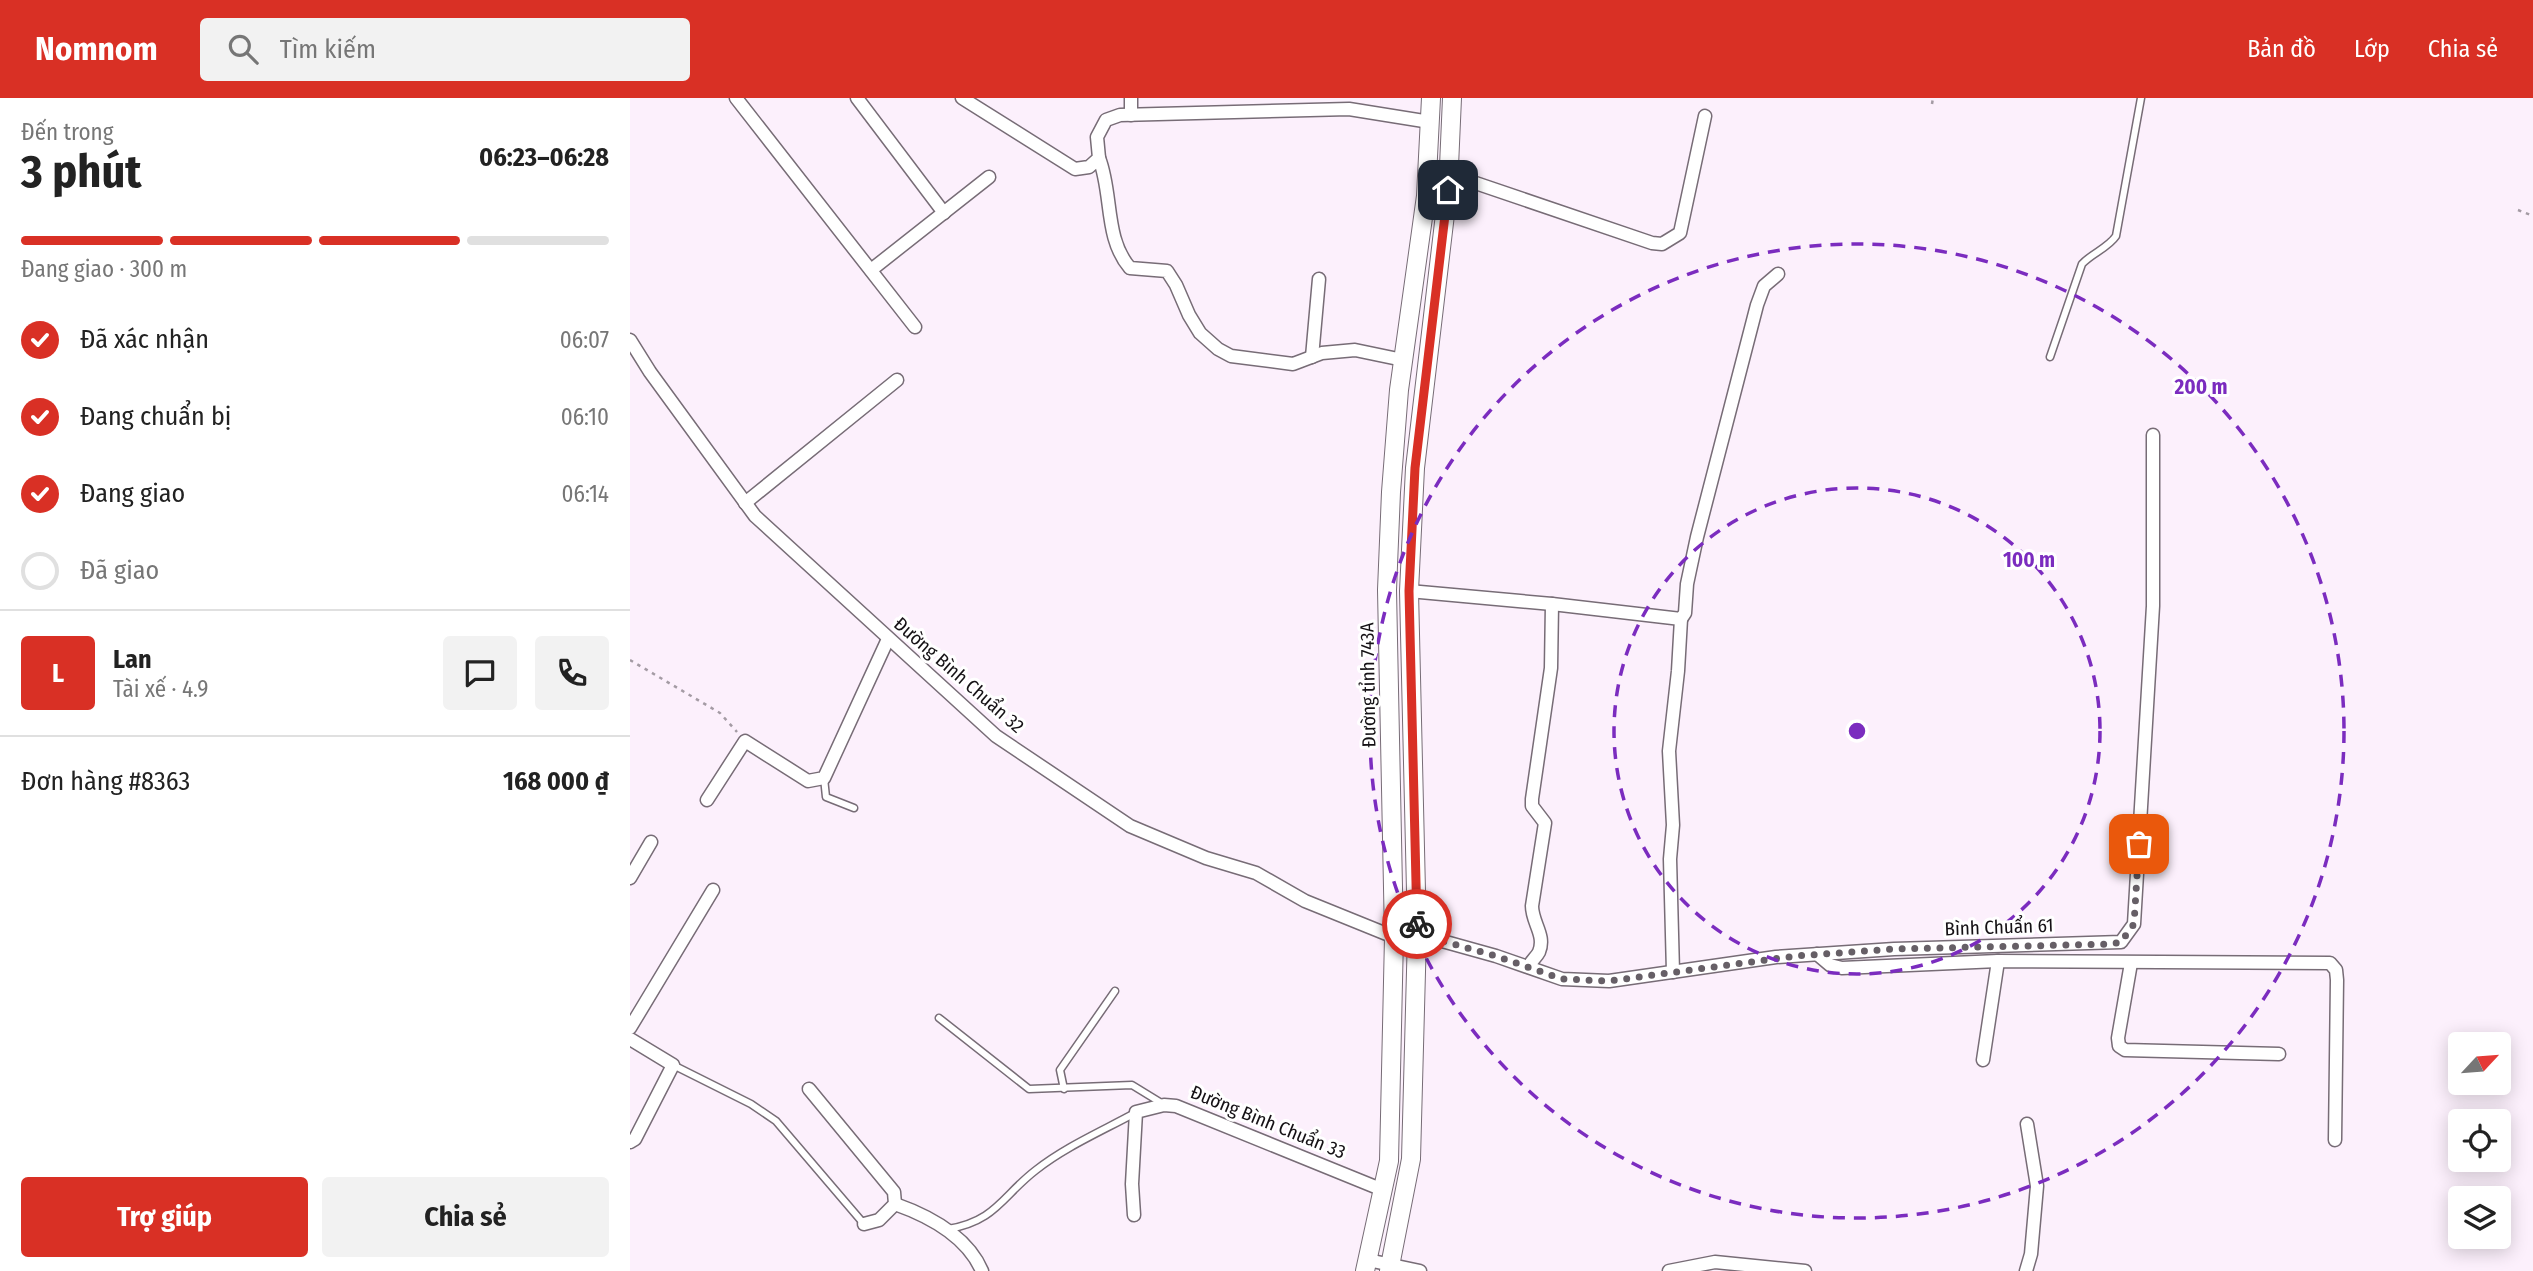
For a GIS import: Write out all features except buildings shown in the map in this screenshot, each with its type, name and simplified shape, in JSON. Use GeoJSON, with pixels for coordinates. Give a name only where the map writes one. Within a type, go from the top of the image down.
{"type":"FeatureCollection","features":[{"type":"Feature","properties":{"kind":"main road","name":"Đường tỉnh 743A"},"geometry":{"type":"LineString","coordinates":[[1366,1265],[1388,1161],[1394,937],[1387,590],[1391,492],[1403,360],[1426,196],[1431,98]]}},
{"type":"Feature","properties":{"kind":"main road"},"geometry":{"type":"LineString","coordinates":[[1390,1268],[1410,1159],[1417,934],[1409,591],[1415,468],[1449,174],[1452,98]]}},
{"type":"Feature","properties":{"kind":"street"},"geometry":{"type":"LineString","coordinates":[[736,98],[915,327]]}},
{"type":"Feature","properties":{"kind":"street"},"geometry":{"type":"LineString","coordinates":[[857,98],[944,213]]}},
{"type":"Feature","properties":{"kind":"street"},"geometry":{"type":"LineString","coordinates":[[962,98],[1075,169],[1089,167],[1099,158]]}},
{"type":"Feature","properties":{"kind":"street"},"geometry":{"type":"LineString","coordinates":[[1131,98],[1131,115]]}},
{"type":"Feature","properties":{"kind":"street"},"geometry":{"type":"LineString","coordinates":[[1403,360],[1355,350],[1322,353],[1293,364],[1231,356],[1218,349],[1200,333],[1189,315],[1177,285],[1167,271],[1130,268],[1122,259],[1114,237],[1097,137],[1106,120],[1131,115],[1349,109],[1430,122]]}},
{"type":"Feature","properties":{"kind":"street"},"geometry":{"type":"LineString","coordinates":[[1449,174],[1640,239],[1662,244],[1680,233],[1705,116]]}},
{"type":"Feature","properties":{"kind":"street"},"geometry":{"type":"LineString","coordinates":[[871,270],[989,177]]}},
{"type":"Feature","properties":{"kind":"street"},"geometry":{"type":"LineString","coordinates":[[1673,972],[1670,859],[1673,825],[1669,751],[1681,619],[1685,613],[1687,584],[1696,537],[1757,305],[1764,286],[1778,274]]}},
{"type":"Feature","properties":{"kind":"street"},"geometry":{"type":"LineString","coordinates":[[1312,357],[1319,279]]}},
{"type":"Feature","properties":{"kind":"street","name":"Đường Bình Chuẩn 32"},"geometry":{"type":"LineString","coordinates":[[630,340],[650,372],[755,516],[996,736],[1130,825],[1206,858],[1256,873],[1305,901],[1394,937]]}},
{"type":"Feature","properties":{"kind":"street"},"geometry":{"type":"LineString","coordinates":[[745,503],[897,380]]}},
{"type":"Feature","properties":{"kind":"street","name":"Bình Chuẩn 61"},"geometry":{"type":"LineString","coordinates":[[1417,934],[1496,956],[1562,979],[1609,981],[1776,957],[1894,949],[2121,942],[2128,936],[2134,924],[2153,606],[2153,435]]}},
{"type":"Feature","properties":{"kind":"street"},"geometry":{"type":"LineString","coordinates":[[1409,591],[1681,619]]}},
{"type":"Feature","properties":{"kind":"street"},"geometry":{"type":"LineString","coordinates":[[1528,967],[1538,953],[1542,934],[1532,915],[1532,906],[1545,823],[1532,806],[1532,799],[1551,668],[1552,604]]}},
{"type":"Feature","properties":{"kind":"street"},"geometry":{"type":"LineString","coordinates":[[707,800],[745,741],[808,781],[824,778],[888,639]]}},
{"type":"Feature","properties":{"kind":"street"},"geometry":{"type":"LineString","coordinates":[[630,878],[651,842]]}},
{"type":"Feature","properties":{"kind":"street"},"geometry":{"type":"LineString","coordinates":[[630,1028],[713,890]]}},
{"type":"Feature","properties":{"kind":"street"},"geometry":{"type":"LineString","coordinates":[[1816,954],[1830,965],[1842,968],[1998,961],[2330,963],[2336,970],[2337,980],[2335,1140]]}},
{"type":"Feature","properties":{"kind":"street"},"geometry":{"type":"LineString","coordinates":[[1983,1060],[1998,961]]}},
{"type":"Feature","properties":{"kind":"street"},"geometry":{"type":"LineString","coordinates":[[2131,963],[2118,1038],[2119,1046],[2125,1050],[2279,1054]]}},
{"type":"Feature","properties":{"kind":"street"},"geometry":{"type":"LineString","coordinates":[[630,1039],[673,1065],[635,1139],[630,1142]]}},
{"type":"Feature","properties":{"kind":"street"},"geometry":{"type":"LineString","coordinates":[[809,1089],[894,1192],[895,1204],[879,1220],[864,1224]]}},
{"type":"Feature","properties":{"kind":"street","name":"Đường Bình Chuẩn 33"},"geometry":{"type":"LineString","coordinates":[[1136,1112],[1164,1105],[1176,1106],[1382,1189]]}},
{"type":"Feature","properties":{"kind":"street"},"geometry":{"type":"LineString","coordinates":[[1134,1214],[1132,1184],[1136,1112]]}},
{"type":"Feature","properties":{"kind":"street"},"geometry":{"type":"LineString","coordinates":[[2026,1271],[2031,1254],[2037,1186],[2027,1124]]}},
{"type":"Feature","properties":{"kind":"street"},"geometry":{"type":"LineString","coordinates":[[895,1204],[913,1210],[947,1230],[969,1251],[982,1271]]}},
{"type":"Feature","properties":{"kind":"street"},"geometry":{"type":"LineString","coordinates":[[1669,1271],[1715,1262],[1805,1271]]}},
{"type":"Feature","properties":{"kind":"street"},"geometry":{"type":"LineString","coordinates":[[1366,1265],[1420,1271]]}},
{"type":"Feature","properties":{"kind":"lane"},"geometry":{"type":"LineString","coordinates":[[2050,356],[2082,264],[2092,253],[2112,242],[2116,236],[2141,98]]}},
{"type":"Feature","properties":{"kind":"lane"},"geometry":{"type":"LineString","coordinates":[[824,778],[826,797],[854,808]]}},
{"type":"Feature","properties":{"kind":"lane"},"geometry":{"type":"LineString","coordinates":[[1063,1089],[1060,1070],[1115,991]]}},
{"type":"Feature","properties":{"kind":"lane"},"geometry":{"type":"LineString","coordinates":[[939,1018],[1029,1089],[1132,1085],[1164,1105]]}},
{"type":"Feature","properties":{"kind":"lane"},"geometry":{"type":"LineString","coordinates":[[673,1065],[751,1104],[776,1121],[864,1224]]}},
{"type":"Feature","properties":{"kind":"lane"},"geometry":{"type":"LineString","coordinates":[[947,1230],[965,1226],[984,1217],[1052,1159],[1136,1112]]}},
{"type":"Feature","properties":{"kind":"path"},"geometry":{"type":"LineString","coordinates":[[1932,104],[1933,98]]}},
{"type":"Feature","properties":{"kind":"path"},"geometry":{"type":"LineString","coordinates":[[2518,210],[2533,216]]}},
{"type":"Feature","properties":{"kind":"path"},"geometry":{"type":"LineString","coordinates":[[630,660],[720,713],[745,741]]}},
{"type":"Feature","properties":{"kind":"way so far"},"geometry":{"type":"LineString","coordinates":[[1417,924],[1417,934],[1496,956],[1562,979],[1609,981],[1776,957],[1894,949],[2112,944],[2121,942],[2128,936],[2134,924],[2139,844]]}},
{"type":"Feature","properties":{"kind":"route"},"geometry":{"type":"LineString","coordinates":[[1417,924],[1409,591],[1415,468],[1448,190]]}}]}
